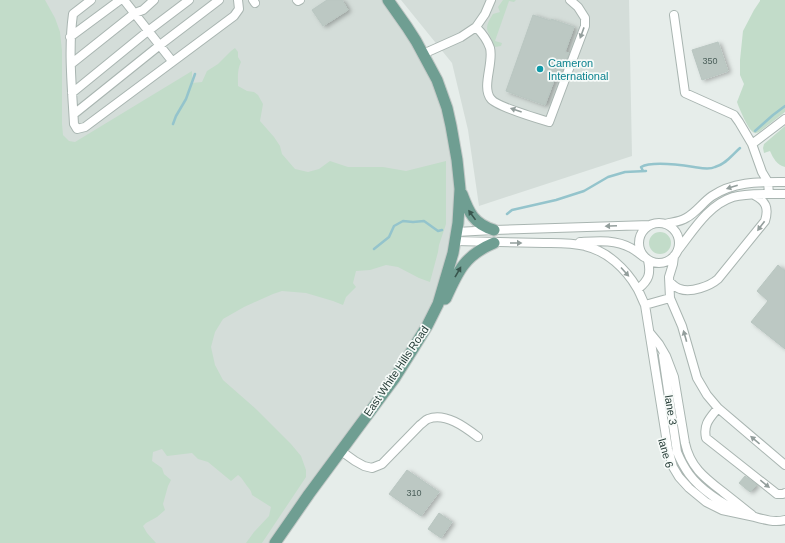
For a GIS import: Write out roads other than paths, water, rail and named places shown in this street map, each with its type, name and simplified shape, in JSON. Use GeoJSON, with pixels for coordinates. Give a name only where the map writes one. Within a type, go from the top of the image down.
{"type":"FeatureCollection","features":[{"type":"Feature","properties":{"kind":"main road","name":"East White Hills Road"},"geometry":{"type":"LineString","coordinates":[[275,543],[412,352],[438,304],[456,237],[460,189],[454,141],[447,108],[437,80],[423,54],[407,27],[388,0]]}},
{"type":"Feature","properties":{"kind":"main road"},"geometry":{"type":"LineString","coordinates":[[460,189],[471,215],[480,224],[494,230]]}},
{"type":"Feature","properties":{"kind":"main road"},"geometry":{"type":"LineString","coordinates":[[438,304],[446,298],[455,277],[464,264],[484,247],[494,243]]}},
{"type":"Feature","properties":{"kind":"street"},"geometry":{"type":"LineString","coordinates":[[91,0],[73,14],[70,37],[74,124],[77,129],[85,127],[234,16],[239,9],[238,0]]}},
{"type":"Feature","properties":{"kind":"street"},"geometry":{"type":"LineString","coordinates":[[70,37],[120,0]]}},
{"type":"Feature","properties":{"kind":"street"},"geometry":{"type":"LineString","coordinates":[[124,0],[172,61]]}},
{"type":"Feature","properties":{"kind":"street"},"geometry":{"type":"LineString","coordinates":[[71,64],[135,13],[143,10],[154,0]]}},
{"type":"Feature","properties":{"kind":"street"},"geometry":{"type":"LineString","coordinates":[[72,93],[148,31],[189,0]]}},
{"type":"Feature","properties":{"kind":"street"},"geometry":{"type":"LineString","coordinates":[[74,114],[219,0]]}},
{"type":"Feature","properties":{"kind":"street"},"geometry":{"type":"LineString","coordinates":[[423,54],[462,36],[476,27],[485,14],[491,0]]}},
{"type":"Feature","properties":{"kind":"street"},"geometry":{"type":"LineString","coordinates":[[476,27],[485,37],[490,48],[491,57],[487,83],[488,93],[492,100],[500,105],[549,122],[585,26],[585,18],[578,7],[570,0]]}},
{"type":"Feature","properties":{"kind":"street"},"geometry":{"type":"LineString","coordinates":[[674,15],[685,93],[734,115],[752,144],[762,172],[768,182],[769,194]]}},
{"type":"Feature","properties":{"kind":"street"},"geometry":{"type":"LineString","coordinates":[[752,144],[785,119]]}},
{"type":"Feature","properties":{"kind":"street"},"geometry":{"type":"LineString","coordinates":[[456,237],[494,230],[665,224],[686,218],[712,196],[731,186],[768,182],[785,182]]}},
{"type":"Feature","properties":{"kind":"street"},"geometry":{"type":"LineString","coordinates":[[456,237],[494,243],[610,241],[632,248],[646,259],[654,263],[659,263],[670,260],[704,218],[713,208],[722,202],[741,195],[785,194]]}},
{"type":"Feature","properties":{"kind":"street"},"geometry":{"type":"LineString","coordinates":[[670,282],[678,288],[687,290],[712,284],[718,279],[765,221],[767,207],[760,198],[754,195]]}},
{"type":"Feature","properties":{"kind":"street"},"geometry":{"type":"LineString","coordinates":[[665,224],[676,232],[679,245],[669,277],[670,298],[682,326],[697,378],[706,395],[718,408],[785,465]]}},
{"type":"Feature","properties":{"kind":"street"},"geometry":{"type":"LineString","coordinates":[[638,289],[646,282],[650,266],[640,251],[639,238],[642,232],[650,225]]}},
{"type":"Feature","properties":{"kind":"street"},"geometry":{"type":"LineString","coordinates":[[539,243],[584,246],[600,251],[611,258],[633,281],[645,305],[649,332],[664,385],[687,452],[700,473],[711,497],[712,509],[755,517]]}},
{"type":"Feature","properties":{"kind":"street"},"geometry":{"type":"LineString","coordinates":[[645,305],[670,298]]}},
{"type":"Feature","properties":{"kind":"street"},"geometry":{"type":"LineString","coordinates":[[649,332],[662,349],[671,368],[664,385]]}},
{"type":"Feature","properties":{"kind":"street"},"geometry":{"type":"LineString","coordinates":[[655,339],[664,385]]}},
{"type":"Feature","properties":{"kind":"street"},"geometry":{"type":"LineString","coordinates":[[662,349],[664,385],[672,450],[676,461],[686,477],[711,497],[736,509],[767,521],[785,520]]}},
{"type":"Feature","properties":{"kind":"street"},"geometry":{"type":"LineString","coordinates":[[718,408],[706,424],[706,438],[777,494],[785,493]]}},
{"type":"Feature","properties":{"kind":"street"},"geometry":{"type":"LineString","coordinates":[[341,451],[360,464],[372,468],[382,464],[420,425],[428,419],[436,418],[449,419],[462,425],[478,436]]}},
{"type":"Feature","properties":{"kind":"waterway"},"geometry":{"type":"LineString","coordinates":[[173,124],[186,99],[195,74]]}},
{"type":"Feature","properties":{"kind":"waterway"},"geometry":{"type":"LineString","coordinates":[[755,131],[785,106]]}},
{"type":"Feature","properties":{"kind":"waterway"},"geometry":{"type":"LineString","coordinates":[[643,171],[641,167],[652,164],[713,168],[726,162],[740,148]]}},
{"type":"Feature","properties":{"kind":"waterway"},"geometry":{"type":"LineString","coordinates":[[507,214],[512,210],[556,200],[584,191],[608,177],[625,172],[646,171]]}},
{"type":"Feature","properties":{"kind":"waterway"},"geometry":{"type":"LineString","coordinates":[[374,249],[389,237],[394,226],[403,221],[424,221],[438,231],[442,230]]}},
{"type":"Feature","properties":{"kind":"place","name":"Cameron International"},"geometry":{"type":"Point","coordinates":[540,69]}}]}
